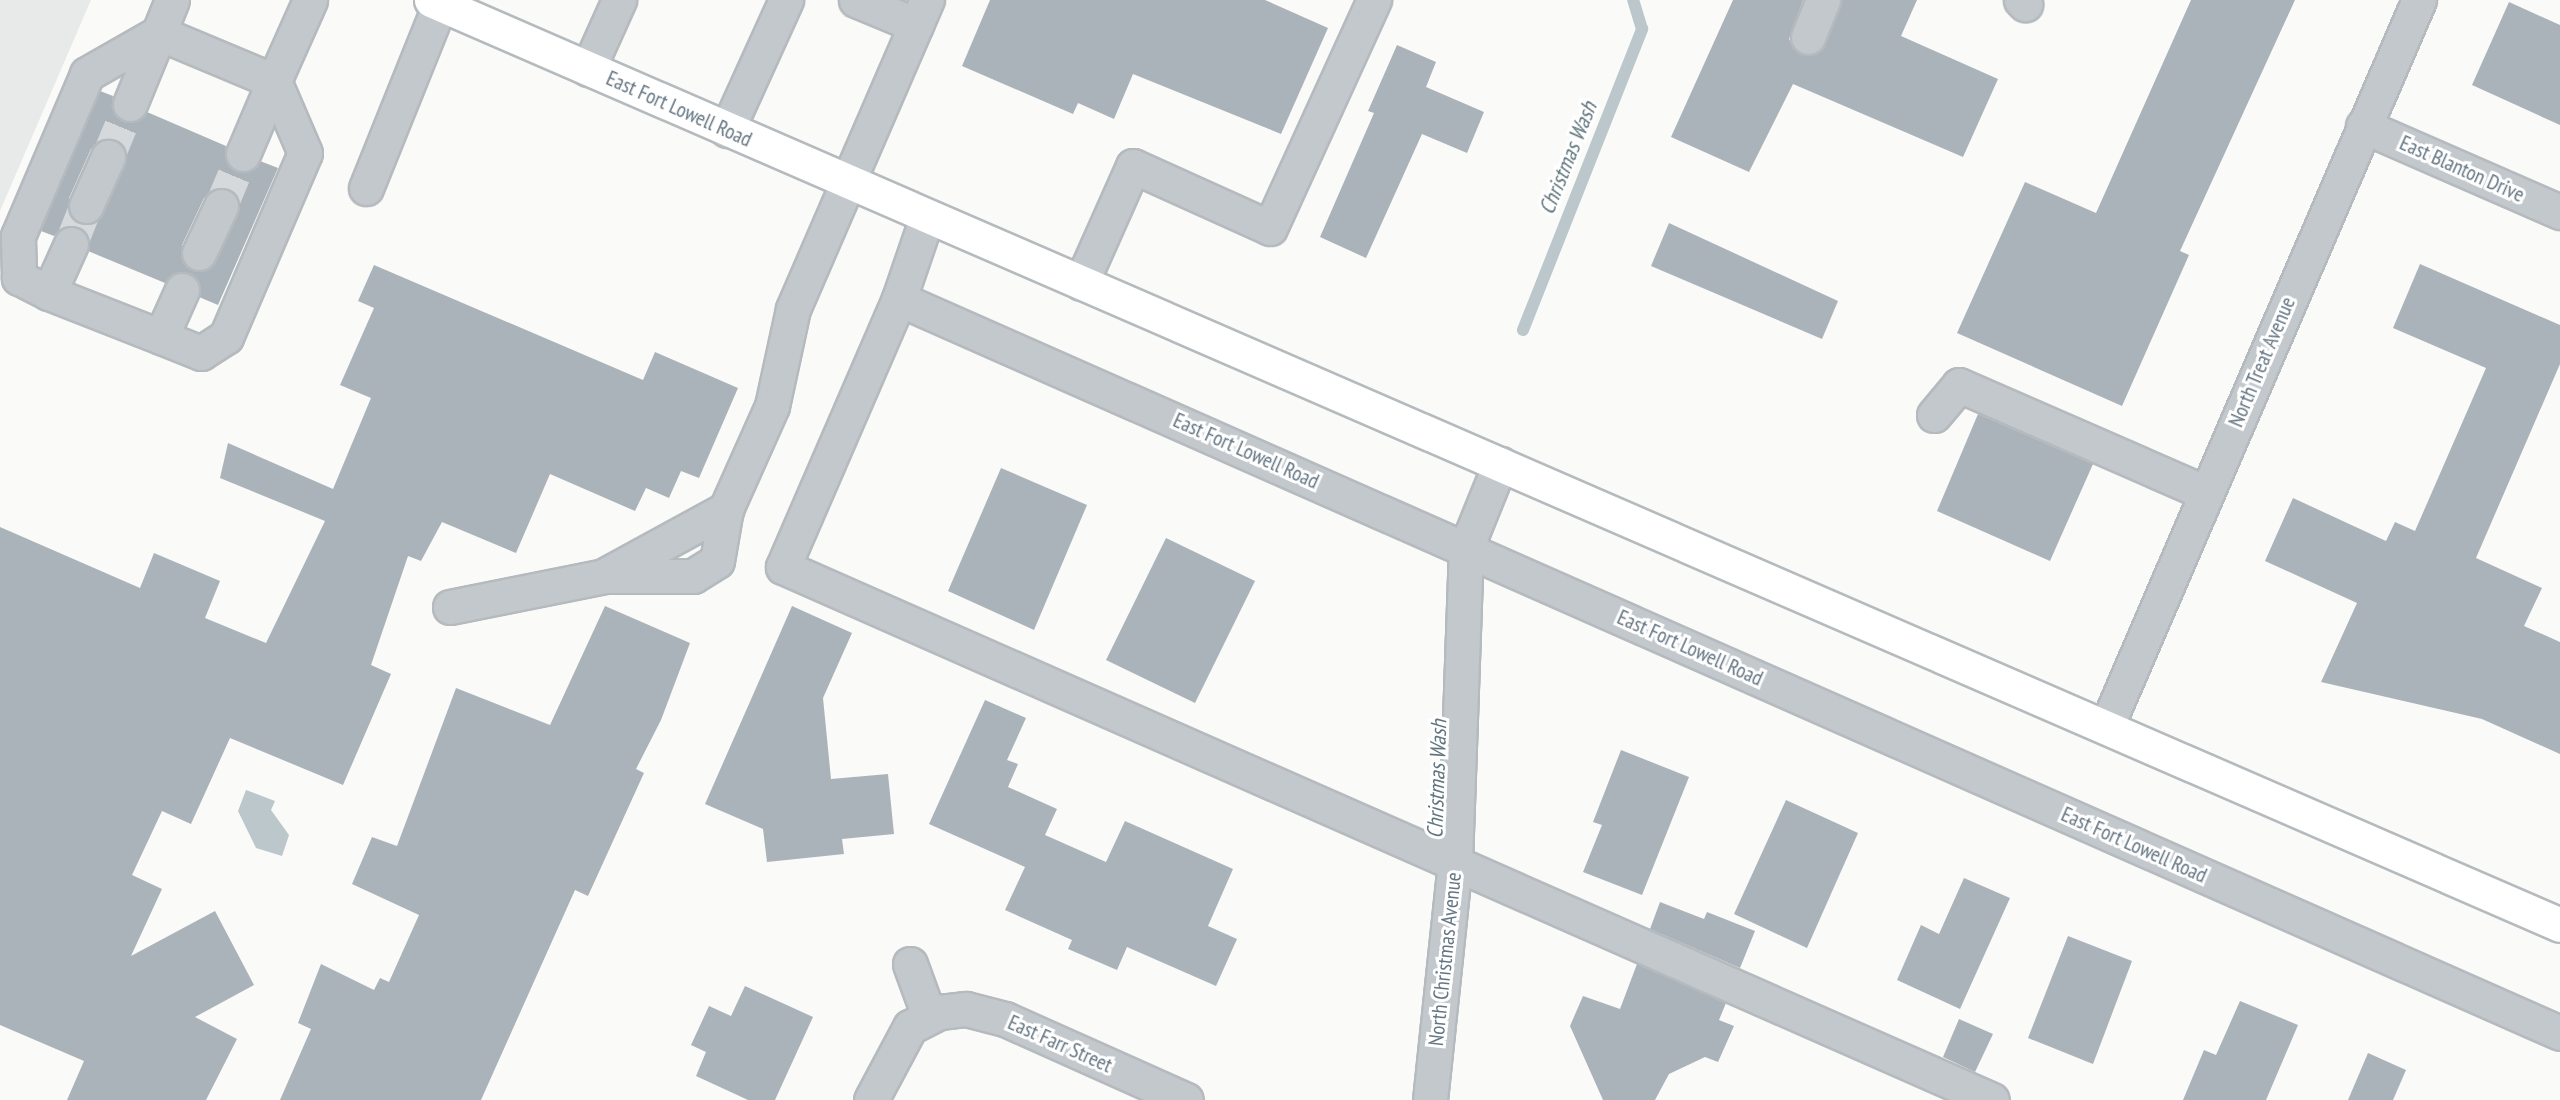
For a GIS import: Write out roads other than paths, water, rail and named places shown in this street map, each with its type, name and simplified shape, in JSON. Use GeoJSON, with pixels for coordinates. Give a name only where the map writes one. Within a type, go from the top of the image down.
{"type":"FeatureCollection","features":[{"type":"Feature","properties":{"kind":"main road","name":"East Fort Lowell Road"},"geometry":{"type":"LineString","coordinates":[[436,2],[848,183],[2107,725],[2560,925]]}},
{"type":"Feature","properties":{"kind":"street"},"geometry":{"type":"LineString","coordinates":[[130,104],[172,0]]}},
{"type":"Feature","properties":{"kind":"street"},"geometry":{"type":"LineString","coordinates":[[243,154],[310,0]]}},
{"type":"Feature","properties":{"kind":"street"},"geometry":{"type":"LineString","coordinates":[[588,69],[619,0]]}},
{"type":"Feature","properties":{"kind":"street"},"geometry":{"type":"LineString","coordinates":[[727,130],[786,0]]}},
{"type":"Feature","properties":{"kind":"street"},"geometry":{"type":"LineString","coordinates":[[450,607],[605,576],[693,576],[717,561],[726,509],[772,406],[793,309],[921,13],[856,0]]}},
{"type":"Feature","properties":{"kind":"street"},"geometry":{"type":"LineString","coordinates":[[1080,283],[1133,166],[1270,228],[1374,0]]}},
{"type":"Feature","properties":{"kind":"street"},"geometry":{"type":"LineString","coordinates":[[1808,37],[1823,0]]}},
{"type":"Feature","properties":{"kind":"street","name":"North Treat Avenue"},"geometry":{"type":"LineString","coordinates":[[2107,725],[2419,0]]}},
{"type":"Feature","properties":{"kind":"street"},"geometry":{"type":"LineString","coordinates":[[366,188],[436,2]]}},
{"type":"Feature","properties":{"kind":"street"},"geometry":{"type":"LineString","coordinates":[[159,33],[274,81],[305,153],[226,337],[201,353],[49,293],[19,278],[18,236],[87,74],[159,33]]}},
{"type":"Feature","properties":{"kind":"street","name":"East Blanton Drive"},"geometry":{"type":"LineString","coordinates":[[2363,126],[2560,212]]}},
{"type":"Feature","properties":{"kind":"street"},"geometry":{"type":"LineString","coordinates":[[87,206],[108,156]]}},
{"type":"Feature","properties":{"kind":"street"},"geometry":{"type":"LineString","coordinates":[[199,253],[221,206]]}},
{"type":"Feature","properties":{"kind":"street"},"geometry":{"type":"LineString","coordinates":[[927,217],[899,299],[783,567],[1992,1100]]}},
{"type":"Feature","properties":{"kind":"street"},"geometry":{"type":"LineString","coordinates":[[49,293],[71,244]]}},
{"type":"Feature","properties":{"kind":"street"},"geometry":{"type":"LineString","coordinates":[[161,337],[182,290]]}},
{"type":"Feature","properties":{"kind":"street","name":"East Fort Lowell Road"},"geometry":{"type":"LineString","coordinates":[[899,299],[2560,1033]]}},
{"type":"Feature","properties":{"kind":"street"},"geometry":{"type":"LineString","coordinates":[[1934,415],[1959,385],[2206,493]]}},
{"type":"Feature","properties":{"kind":"street","name":"North Christmas Avenue"},"geometry":{"type":"LineString","coordinates":[[1430,1100],[1455,862],[1466,548],[1500,464]]}},
{"type":"Feature","properties":{"kind":"street"},"geometry":{"type":"LineString","coordinates":[[605,576],[726,509]]}},
{"type":"Feature","properties":{"kind":"street"},"geometry":{"type":"LineString","coordinates":[[872,1100],[899,1041],[910,1027],[929,1016],[910,964]]}},
{"type":"Feature","properties":{"kind":"street","name":"East Farr Street"},"geometry":{"type":"LineString","coordinates":[[929,1016],[966,1009],[1005,1019],[1186,1100]]}},
{"type":"Feature","properties":{"kind":"waterway","name":"Christmas Wash"},"geometry":{"type":"LineString","coordinates":[[1523,330],[1642,29],[1633,0]]}},
{"type":"Feature","properties":{"kind":"tunnel"},"geometry":{"type":"LineString","coordinates":[[108,157],[130,104]]}},
{"type":"Feature","properties":{"kind":"tunnel"},"geometry":{"type":"LineString","coordinates":[[221,206],[243,154]]}},
{"type":"Feature","properties":{"kind":"tunnel"},"geometry":{"type":"LineString","coordinates":[[71,244],[86,206]]}}]}
